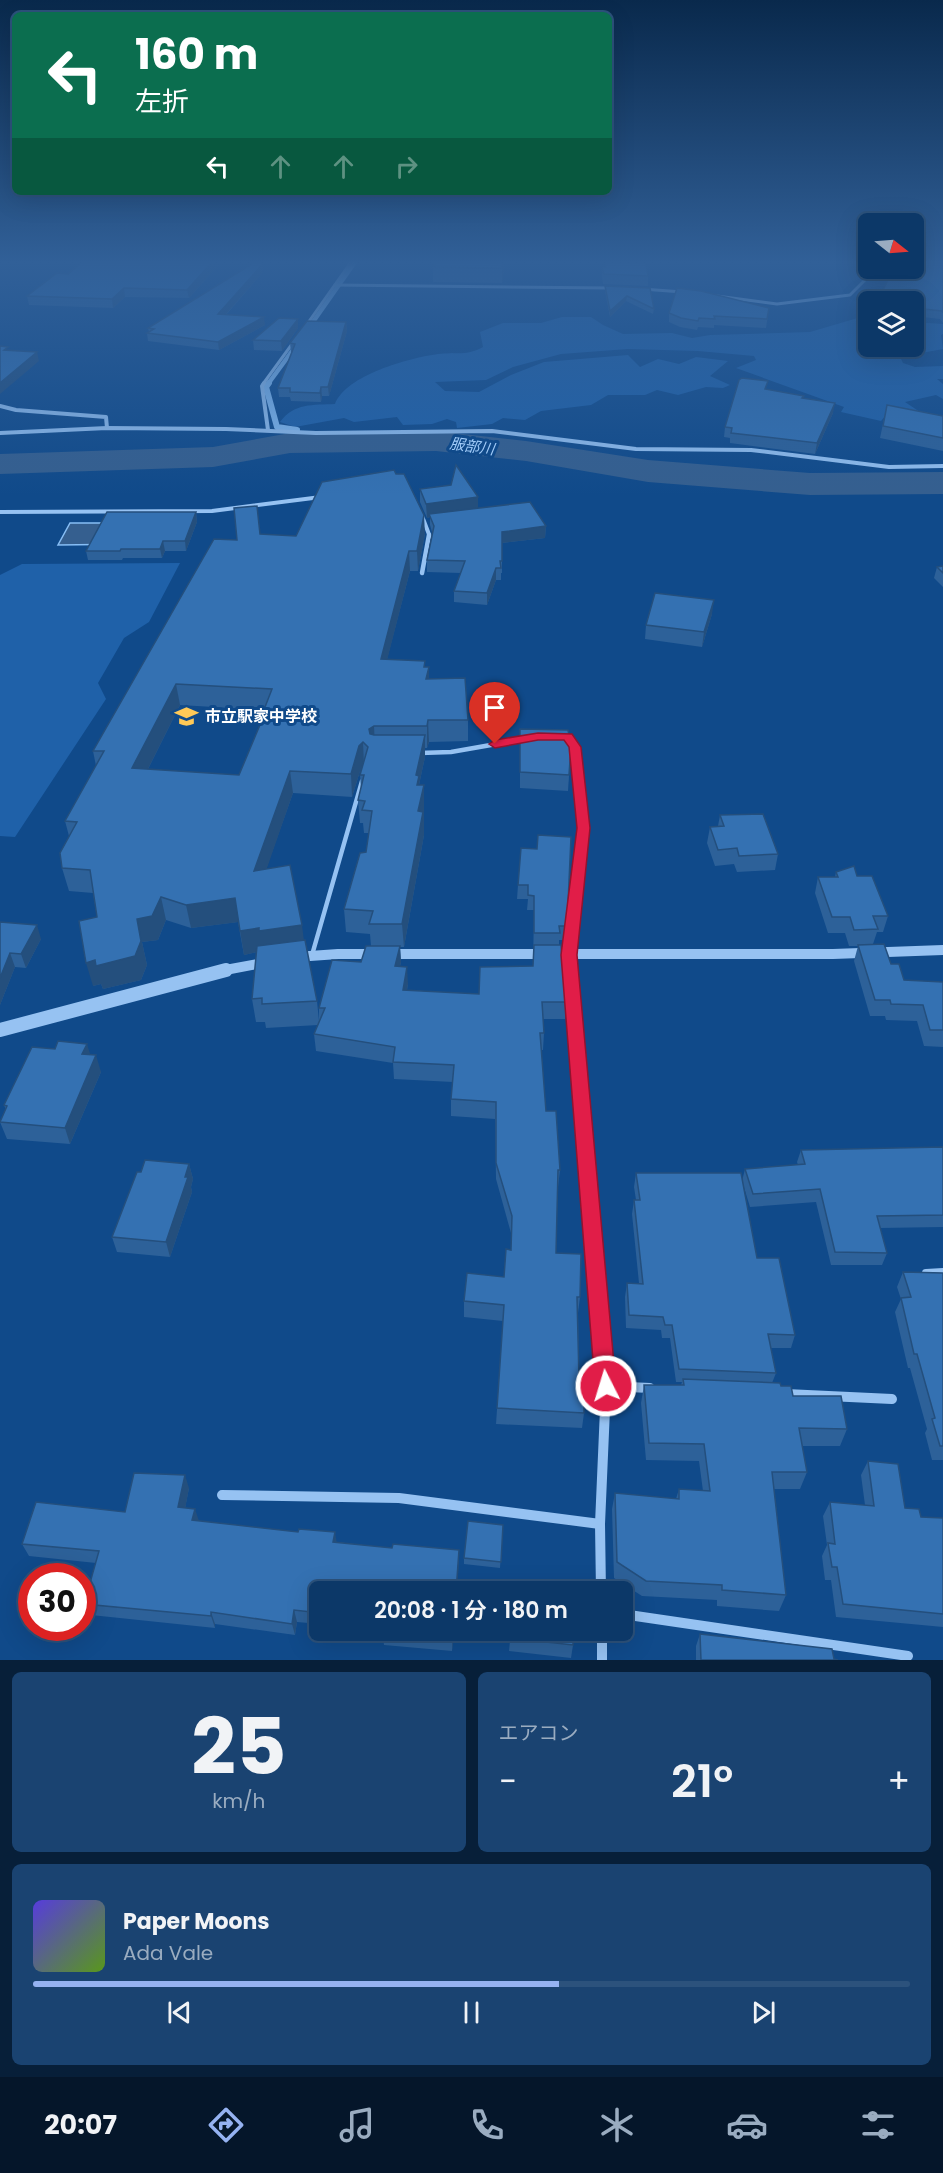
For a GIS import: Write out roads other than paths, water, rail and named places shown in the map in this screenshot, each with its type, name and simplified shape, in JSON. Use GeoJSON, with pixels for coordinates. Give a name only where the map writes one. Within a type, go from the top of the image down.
{"type":"FeatureCollection","features":[{"type":"Feature","properties":{"kind":"street"},"geometry":{"type":"LineString","coordinates":[[268,430],[262,386],[295,339]]}},
{"type":"Feature","properties":{"kind":"street"},"geometry":{"type":"LineString","coordinates":[[0,406],[15,410],[106,417],[107,428]]}},
{"type":"Feature","properties":{"kind":"street"},"geometry":{"type":"LineString","coordinates":[[0,433],[107,428],[268,430],[316,433],[492,431],[636,449],[751,450],[889,467],[943,466]]}},
{"type":"Feature","properties":{"kind":"street"},"geometry":{"type":"LineString","coordinates":[[0,512],[212,511],[332,496]]}},
{"type":"Feature","properties":{"kind":"street"},"geometry":{"type":"LineString","coordinates":[[420,512],[430,538],[422,573]]}},
{"type":"Feature","properties":{"kind":"street"},"geometry":{"type":"LineString","coordinates":[[424,522],[436,520]]}},
{"type":"Feature","properties":{"kind":"street"},"geometry":{"type":"LineString","coordinates":[[0,1030],[244,965],[312,954],[833,954],[943,950]]}},
{"type":"Feature","properties":{"kind":"street"},"geometry":{"type":"LineString","coordinates":[[569,955],[606,1386],[600,1524],[601,1581]]}},
{"type":"Feature","properties":{"kind":"street"},"geometry":{"type":"LineString","coordinates":[[914,1274],[943,1272]]}},
{"type":"Feature","properties":{"kind":"street"},"geometry":{"type":"LineString","coordinates":[[606,1386],[666,1389]]}},
{"type":"Feature","properties":{"kind":"street"},"geometry":{"type":"LineString","coordinates":[[773,1394],[892,1399]]}},
{"type":"Feature","properties":{"kind":"street"},"geometry":{"type":"LineString","coordinates":[[222,1495],[399,1498],[600,1524]]}},
{"type":"Feature","properties":{"kind":"street"},"geometry":{"type":"LineString","coordinates":[[633,1616],[908,1656]]}},
{"type":"Feature","properties":{"kind":"street"},"geometry":{"type":"LineString","coordinates":[[602,1641],[602,1660]]}},
{"type":"Feature","properties":{"kind":"lane"},"geometry":{"type":"LineString","coordinates":[[558,736],[567,736],[575,747],[584,828],[569,955]]}},
{"type":"Feature","properties":{"kind":"lane"},"geometry":{"type":"LineString","coordinates":[[416,754],[452,752],[527,738]]}},
{"type":"Feature","properties":{"kind":"lane"},"geometry":{"type":"LineString","coordinates":[[312,954],[366,769]]}},
{"type":"Feature","properties":{"kind":"waterway"},"geometry":{"type":"LineString","coordinates":[[268,384],[298,343]]}},
{"type":"Feature","properties":{"kind":"waterway"},"geometry":{"type":"LineString","coordinates":[[269,383],[266,387],[277,427],[297,430],[290,443]]}},
{"type":"Feature","properties":{"kind":"waterway","name":"服部川"},"geometry":{"type":"LineString","coordinates":[[0,464],[213,457],[290,443],[436,441],[526,451],[648,471],[810,484],[943,483]]}},
{"type":"Feature","properties":{"kind":"place","name":"市立駅家中学校"},"geometry":{"type":"Point","coordinates":[187,716]}}]}
